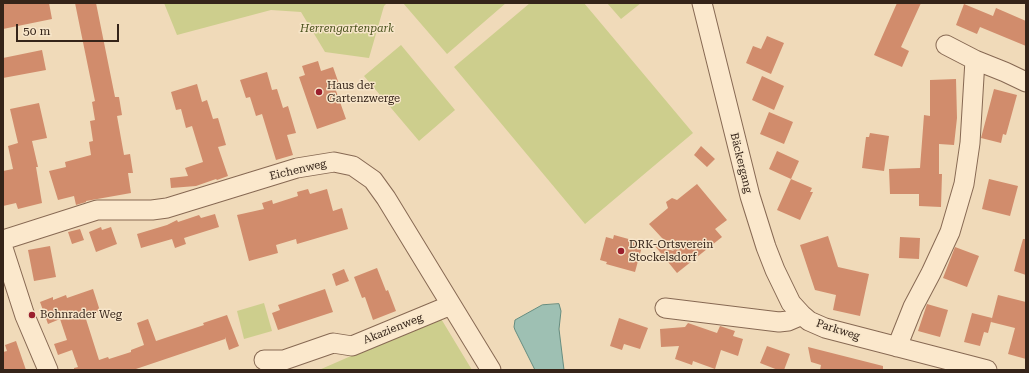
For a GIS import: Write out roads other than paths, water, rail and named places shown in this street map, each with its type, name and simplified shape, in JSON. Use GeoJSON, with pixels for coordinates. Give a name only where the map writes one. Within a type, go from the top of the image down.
{"type":"FeatureCollection","features":[{"type":"Feature","properties":{"kind":"street","name":"Bäckergang"},"geometry":{"type":"LineString","coordinates":[[702,3],[750,196],[766,247],[788,298],[802,315]]}},
{"type":"Feature","properties":{"kind":"street"},"geometry":{"type":"LineString","coordinates":[[946,45],[975,60],[1026,82]]}},
{"type":"Feature","properties":{"kind":"street"},"geometry":{"type":"LineString","coordinates":[[897,347],[912,307],[932,273],[950,232],[964,184],[970,143],[975,60]]}},
{"type":"Feature","properties":{"kind":"street","name":"Eichenweg"},"geometry":{"type":"LineString","coordinates":[[3,240],[97,210],[152,210],[167,208],[297,168],[334,162],[353,166],[373,180],[386,198],[491,370]]}},
{"type":"Feature","properties":{"kind":"street"},"geometry":{"type":"LineString","coordinates":[[3,248],[8,284],[25,316],[48,370]]}},
{"type":"Feature","properties":{"kind":"street","name":"Akazienweg"},"geometry":{"type":"LineString","coordinates":[[264,360],[284,360],[333,342],[352,346],[451,305]]}},
{"type":"Feature","properties":{"kind":"street","name":"Parkweg"},"geometry":{"type":"LineString","coordinates":[[665,308],[780,322],[788,321],[802,315],[809,321],[825,328],[987,370]]}},
{"type":"Feature","properties":{"kind":"place","name":"Haus der Gartenzwerge"},"geometry":{"type":"Point","coordinates":[319,92]}},
{"type":"Feature","properties":{"kind":"place","name":"DRK-Ortsverein Stockelsdorf"},"geometry":{"type":"Point","coordinates":[621,251]}},
{"type":"Feature","properties":{"kind":"place","name":"Bohnrader Weg"},"geometry":{"type":"Point","coordinates":[32,315]}},
{"type":"Feature","properties":{"kind":"park label","name":"Herrengartenpark"},"geometry":{"type":"Point","coordinates":[347,29]}}]}
